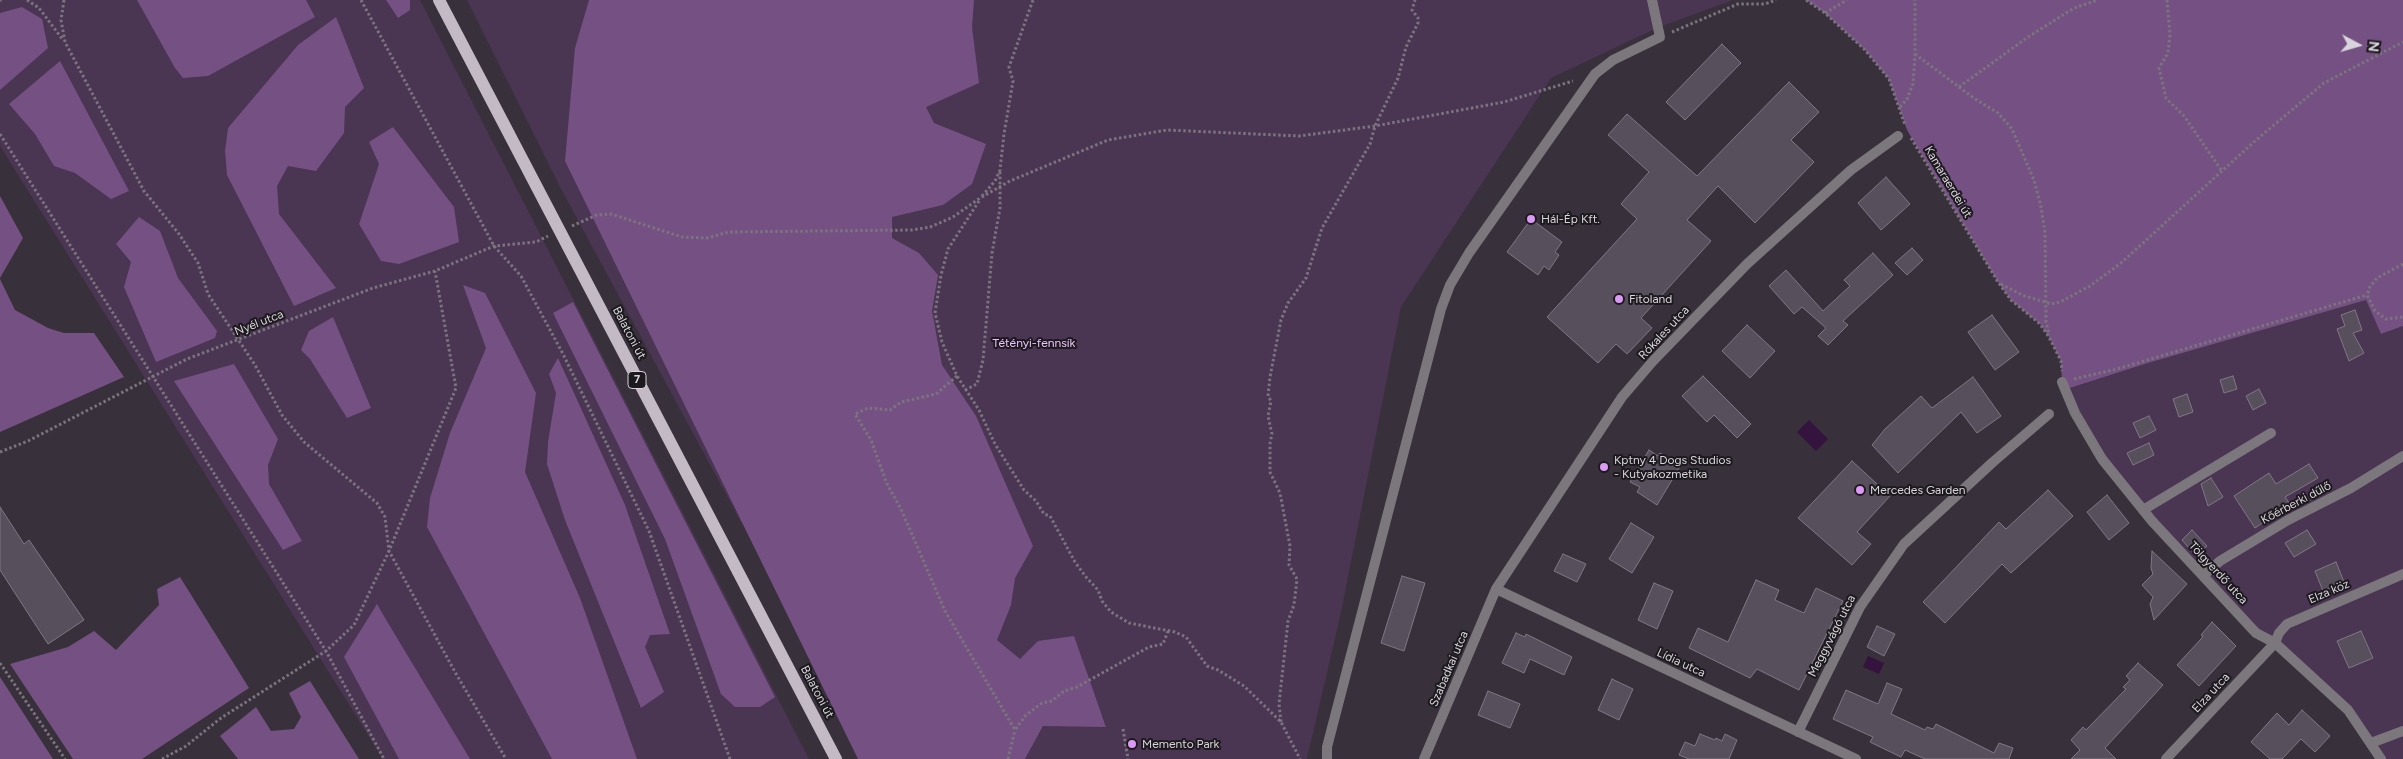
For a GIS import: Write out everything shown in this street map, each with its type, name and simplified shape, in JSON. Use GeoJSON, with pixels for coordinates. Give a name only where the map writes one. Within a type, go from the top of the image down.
{"type":"FeatureCollection","features":[{"type":"Feature","properties":{"kind":"main road","name":"Balatoni út"},"geometry":{"type":"LineString","coordinates":[[439,0],[836,759]]}},
{"type":"Feature","properties":{"kind":"street"},"geometry":{"type":"LineString","coordinates":[[1327,759],[1327,747],[1441,309],[1450,285],[1469,253],[1595,74],[1614,60],[1660,37],[1652,0]]}},
{"type":"Feature","properties":{"kind":"street","name":"Rókales utca"},"geometry":{"type":"LineString","coordinates":[[1496,589],[1622,397],[1653,361],[1747,264],[1852,170],[1898,136]]}},
{"type":"Feature","properties":{"kind":"street","name":"Tölgyerdő utca"},"geometry":{"type":"LineString","coordinates":[[2062,382],[2076,413],[2102,459],[2143,510],[2256,633],[2275,643],[2348,710],[2381,759]]}},
{"type":"Feature","properties":{"kind":"street","name":"Meggyvágó utca"},"geometry":{"type":"LineString","coordinates":[[1798,732],[1860,606],[1904,544],[1993,462],[2049,414]]}},
{"type":"Feature","properties":{"kind":"street"},"geometry":{"type":"LineString","coordinates":[[2143,510],[2271,433]]}},
{"type":"Feature","properties":{"kind":"street","name":"Kőérberki dűlő"},"geometry":{"type":"LineString","coordinates":[[2204,575],[2220,561],[2281,524],[2351,488],[2403,456]]}},
{"type":"Feature","properties":{"kind":"street","name":"Elza köz"},"geometry":{"type":"LineString","coordinates":[[2275,643],[2279,633],[2287,624],[2403,574]]}},
{"type":"Feature","properties":{"kind":"street","name":"Lídia utca"},"geometry":{"type":"LineString","coordinates":[[1496,589],[1856,759]]}},
{"type":"Feature","properties":{"kind":"street","name":"Szabadkai utca"},"geometry":{"type":"LineString","coordinates":[[1424,759],[1496,589]]}},
{"type":"Feature","properties":{"kind":"street","name":"Elza utca"},"geometry":{"type":"LineString","coordinates":[[2166,759],[2275,643]]}},
{"type":"Feature","properties":{"kind":"street"},"geometry":{"type":"LineString","coordinates":[[2371,743],[2403,731]]}},
{"type":"Feature","properties":{"kind":"path"},"geometry":{"type":"LineString","coordinates":[[27,0],[39,8],[65,42],[144,191],[180,234],[198,263],[208,294],[237,341],[255,365],[282,415],[304,442],[376,503],[385,517],[389,550],[454,672],[506,759]]}},
{"type":"Feature","properties":{"kind":"path"},"geometry":{"type":"LineString","coordinates":[[64,0],[61,20],[65,42]]}},
{"type":"Feature","properties":{"kind":"path"},"geometry":{"type":"LineString","coordinates":[[361,0],[494,246],[521,276],[563,354],[649,531],[730,759]]}},
{"type":"Feature","properties":{"kind":"path"},"geometry":{"type":"LineString","coordinates":[[1032,0],[1009,67],[1013,81],[1000,170],[995,182],[980,198],[948,249],[937,292],[935,313],[942,342],[957,376],[1024,490],[1036,501],[1044,514],[1050,516],[1075,562],[1086,578],[1098,590],[1102,601],[1110,612],[1129,623],[1168,631],[1186,637],[1207,666],[1244,686],[1281,722],[1300,759]]}},
{"type":"Feature","properties":{"kind":"path"},"geometry":{"type":"LineString","coordinates":[[1281,722],[1279,704],[1288,621],[1294,605],[1296,579],[1289,564],[1290,546],[1280,493],[1270,472],[1272,434],[1268,416],[1271,402],[1268,396],[1270,377],[1281,320],[1288,303],[1306,278],[1322,228],[1370,144],[1376,126],[1398,78],[1406,47],[1418,23],[1418,18],[1412,10],[1416,0]]}},
{"type":"Feature","properties":{"kind":"path"},"geometry":{"type":"LineString","coordinates":[[1660,37],[1738,4],[1765,4],[1776,0]]}},
{"type":"Feature","properties":{"kind":"path","name":"Kamaraerdei út"},"geometry":{"type":"LineString","coordinates":[[1806,0],[1825,13],[1865,50],[1889,79],[1900,107],[1906,130],[1998,282],[2011,300],[2040,324],[2049,337],[2061,361],[2062,382]]}},
{"type":"Feature","properties":{"kind":"path"},"geometry":{"type":"LineString","coordinates":[[1825,13],[1847,0]]}},
{"type":"Feature","properties":{"kind":"path"},"geometry":{"type":"LineString","coordinates":[[1900,107],[1907,99],[1912,84],[1915,54],[1914,0]]}},
{"type":"Feature","properties":{"kind":"path"},"geometry":{"type":"LineString","coordinates":[[1959,87],[2028,37],[2066,13],[2098,0]]}},
{"type":"Feature","properties":{"kind":"path"},"geometry":{"type":"LineString","coordinates":[[2167,0],[2170,34],[2168,52],[2159,68],[2166,98],[2184,116],[2222,171]]}},
{"type":"Feature","properties":{"kind":"path"},"geometry":{"type":"LineString","coordinates":[[1998,282],[2045,303],[2060,302],[2090,286],[2121,263],[2222,171],[2324,83],[2403,42]]}},
{"type":"Feature","properties":{"kind":"path"},"geometry":{"type":"LineString","coordinates":[[1915,54],[1998,114],[2012,129],[2034,180],[2044,232],[2045,303],[2049,337]]}},
{"type":"Feature","properties":{"kind":"path"},"geometry":{"type":"LineString","coordinates":[[560,231],[597,215],[611,214],[682,237],[707,238],[729,232],[912,230],[930,227],[954,216],[980,198],[999,188],[1108,140],[1168,130],[1299,136],[1376,126],[1504,102],[1595,74]]}},
{"type":"Feature","properties":{"kind":"path"},"geometry":{"type":"LineString","coordinates":[[0,134],[326,651],[384,759]]}},
{"type":"Feature","properties":{"kind":"path"},"geometry":{"type":"LineString","coordinates":[[965,390],[977,384],[983,360],[992,253],[1000,208],[1000,170]]}},
{"type":"Feature","properties":{"kind":"path","name":"Nyél utca"},"geometry":{"type":"LineString","coordinates":[[0,452],[63,423],[187,359],[373,288],[435,271],[494,246],[536,242]]}},
{"type":"Feature","properties":{"kind":"path"},"geometry":{"type":"LineString","coordinates":[[2403,264],[2378,278],[2370,287],[2367,296],[2375,312],[2386,319],[2403,317]]}},
{"type":"Feature","properties":{"kind":"path"},"geometry":{"type":"LineString","coordinates":[[162,759],[186,746],[221,718],[326,651],[354,626],[389,550],[456,388],[435,271]]}},
{"type":"Feature","properties":{"kind":"path"},"geometry":{"type":"LineString","coordinates":[[2062,382],[2126,366],[2367,296]]}},
{"type":"Feature","properties":{"kind":"path"},"geometry":{"type":"LineString","coordinates":[[957,376],[936,394],[902,402],[890,410],[868,408],[855,414],[871,440],[887,484],[901,509],[945,611],[1015,730]]}},
{"type":"Feature","properties":{"kind":"path"},"geometry":{"type":"LineString","coordinates":[[1008,759],[1015,730],[1026,715],[1042,703],[1052,701],[1064,691],[1077,687],[1149,647],[1163,644],[1168,631]]}},
{"type":"Feature","properties":{"kind":"path"},"geometry":{"type":"LineString","coordinates":[[0,663],[65,759]]}},
{"type":"Feature","properties":{"kind":"path"},"geometry":{"type":"LineString","coordinates":[[1123,729],[1128,759]]}},
{"type":"Feature","properties":{"kind":"green space"},"geometry":{"type":"Polygon","coordinates":[[[0,0],[420,0],[809,759],[383,759],[0,146],[0,0]]]}},
{"type":"Feature","properties":{"kind":"green space","name":"Tétényi-fennsík"},"geometry":{"type":"Polygon","coordinates":[[[467,0],[1733,0],[1657,28],[1551,78],[1401,307],[1342,608],[1307,759],[1025,759],[1043,726],[1106,726],[1102,715],[814,657],[561,189],[467,0]]]}},
{"type":"Feature","properties":{"kind":"green space"},"geometry":{"type":"Polygon","coordinates":[[[2366,300],[2381,334],[2403,326],[2403,759],[2381,759],[2348,710],[2256,633],[2102,459],[2062,382],[2071,388],[2148,363],[2366,300]]]}},
{"type":"Feature","properties":{"kind":"shaded area"},"geometry":{"type":"Polygon","coordinates":[[[137,0],[306,0],[315,17],[208,76],[183,78],[175,68],[137,0]]]}},
{"type":"Feature","properties":{"kind":"shaded area"},"geometry":{"type":"Polygon","coordinates":[[[386,0],[410,0],[410,10],[398,18],[386,0]]]}},
{"type":"Feature","properties":{"kind":"shaded area"},"geometry":{"type":"Polygon","coordinates":[[[589,0],[974,0],[972,27],[979,83],[926,107],[934,123],[986,144],[972,184],[943,205],[892,217],[892,238],[919,253],[938,275],[932,311],[942,365],[976,416],[1033,546],[1015,578],[1011,605],[997,640],[1020,659],[1038,641],[1074,636],[1106,727],[1043,726],[1025,759],[858,759],[565,161],[575,48],[589,0]]]}},
{"type":"Feature","properties":{"kind":"shaded area"},"geometry":{"type":"Polygon","coordinates":[[[1806,0],[2403,0],[2403,326],[2381,334],[2366,300],[2148,363],[2070,388],[2062,382],[2061,361],[2049,337],[2040,324],[2011,300],[1998,282],[1907,130],[1889,79],[1865,50],[1825,13],[1806,0]]]}},
{"type":"Feature","properties":{"kind":"shaded area"},"geometry":{"type":"Polygon","coordinates":[[[22,7],[42,19],[48,48],[0,90],[0,13],[22,7]]]}},
{"type":"Feature","properties":{"kind":"shaded area"},"geometry":{"type":"Polygon","coordinates":[[[336,17],[364,88],[345,107],[344,133],[316,171],[288,166],[277,186],[279,214],[336,288],[294,306],[227,175],[225,151],[228,128],[298,45],[336,17]]]}},
{"type":"Feature","properties":{"kind":"shaded area"},"geometry":{"type":"Polygon","coordinates":[[[60,61],[129,191],[111,199],[75,173],[54,166],[35,134],[9,104],[60,61]]]}},
{"type":"Feature","properties":{"kind":"shaded area"},"geometry":{"type":"Polygon","coordinates":[[[393,127],[454,207],[459,242],[399,264],[381,261],[359,224],[379,164],[369,142],[393,127]]]}},
{"type":"Feature","properties":{"kind":"shaded area"},"geometry":{"type":"Polygon","coordinates":[[[0,196],[23,238],[0,278],[0,196]]]}},
{"type":"Feature","properties":{"kind":"shaded area"},"geometry":{"type":"Polygon","coordinates":[[[139,217],[160,231],[178,278],[217,331],[215,338],[156,362],[124,287],[131,262],[116,244],[139,217]]]}},
{"type":"Feature","properties":{"kind":"shaded area"},"geometry":{"type":"Polygon","coordinates":[[[0,279],[15,310],[48,328],[64,333],[94,333],[124,377],[0,432],[0,279]]]}},
{"type":"Feature","properties":{"kind":"shaded area"},"geometry":{"type":"Polygon","coordinates":[[[463,285],[485,293],[536,393],[525,472],[580,598],[637,759],[552,759],[427,527],[430,498],[450,433],[486,348],[463,285]]]}},
{"type":"Feature","properties":{"kind":"shaded area"},"geometry":{"type":"Polygon","coordinates":[[[573,302],[775,697],[760,707],[735,707],[721,694],[665,539],[553,313],[573,302]]]}},
{"type":"Feature","properties":{"kind":"shaded area"},"geometry":{"type":"Polygon","coordinates":[[[333,317],[371,408],[347,418],[310,359],[301,350],[309,331],[333,317]]]}},
{"type":"Feature","properties":{"kind":"shaded area"},"geometry":{"type":"Polygon","coordinates":[[[558,358],[625,505],[670,634],[650,635],[645,647],[664,692],[641,708],[565,520],[547,464],[548,442],[556,393],[549,374],[558,358]]]}},
{"type":"Feature","properties":{"kind":"shaded area"},"geometry":{"type":"Polygon","coordinates":[[[234,364],[278,439],[268,465],[269,484],[302,541],[283,550],[174,381],[234,364]]]}},
{"type":"Feature","properties":{"kind":"shaded area"},"geometry":{"type":"Polygon","coordinates":[[[1809,420],[1828,439],[1816,451],[1797,432],[1809,420]]]}},
{"type":"Feature","properties":{"kind":"shaded area"},"geometry":{"type":"Polygon","coordinates":[[[180,577],[249,688],[142,759],[73,759],[10,664],[68,647],[94,631],[116,650],[159,605],[157,589],[180,577]]]}},
{"type":"Feature","properties":{"kind":"shaded area"},"geometry":{"type":"Polygon","coordinates":[[[377,604],[470,759],[399,759],[344,657],[377,604]]]}},
{"type":"Feature","properties":{"kind":"shaded area"},"geometry":{"type":"Polygon","coordinates":[[[1868,656],[1884,663],[1879,674],[1863,667],[1868,656]]]}},
{"type":"Feature","properties":{"kind":"shaded area"},"geometry":{"type":"Polygon","coordinates":[[[0,677],[53,759],[0,759],[0,677]]]}},
{"type":"Feature","properties":{"kind":"shaded area"},"geometry":{"type":"Polygon","coordinates":[[[310,681],[359,759],[238,759],[220,736],[256,707],[271,731],[294,729],[301,717],[289,693],[310,681]]]}},
{"type":"Feature","properties":{"kind":"building"},"geometry":{"type":"Polygon","coordinates":[[[1722,44],[1741,63],[1685,120],[1666,102],[1722,44]]]}},
{"type":"Feature","properties":{"kind":"building"},"geometry":{"type":"Polygon","coordinates":[[[1789,82],[1819,112],[1791,140],[1814,162],[1755,223],[1718,186],[1687,220],[1711,241],[1641,318],[1652,328],[1627,354],[1616,344],[1598,363],[1547,317],[1637,219],[1621,204],[1649,172],[1608,135],[1627,114],[1697,176],[1789,82]]]}},
{"type":"Feature","properties":{"kind":"building"},"geometry":{"type":"Polygon","coordinates":[[[1886,177],[1910,204],[1881,230],[1858,203],[1886,177]]]}},
{"type":"Feature","properties":{"kind":"building"},"geometry":{"type":"Polygon","coordinates":[[[1531,219],[1562,242],[1555,252],[1559,255],[1549,270],[1544,266],[1538,275],[1507,252],[1531,219]]]}},
{"type":"Feature","properties":{"kind":"building"},"geometry":{"type":"Polygon","coordinates":[[[1912,248],[1923,260],[1907,275],[1895,263],[1912,248]]]}},
{"type":"Feature","properties":{"kind":"building"},"geometry":{"type":"Polygon","coordinates":[[[1873,253],[1893,275],[1843,321],[1848,325],[1828,345],[1818,336],[1826,328],[1802,307],[1794,314],[1769,286],[1786,270],[1823,311],[1850,286],[1844,280],[1873,253]]]}},
{"type":"Feature","properties":{"kind":"building"},"geometry":{"type":"Polygon","coordinates":[[[2355,310],[2362,330],[2353,333],[2364,353],[2349,361],[2337,329],[2345,326],[2341,315],[2355,310]]]}},
{"type":"Feature","properties":{"kind":"building"},"geometry":{"type":"Polygon","coordinates":[[[1992,315],[2019,352],[1995,370],[1968,332],[1992,315]]]}},
{"type":"Feature","properties":{"kind":"building"},"geometry":{"type":"Polygon","coordinates":[[[1747,325],[1775,351],[1750,378],[1722,351],[1747,325]]]}},
{"type":"Feature","properties":{"kind":"building"},"geometry":{"type":"Polygon","coordinates":[[[1703,376],[1751,424],[1737,438],[1714,415],[1707,422],[1682,396],[1703,376]]]}},
{"type":"Feature","properties":{"kind":"building"},"geometry":{"type":"Polygon","coordinates":[[[2233,376],[2237,389],[2224,393],[2220,380],[2233,376]]]}},
{"type":"Feature","properties":{"kind":"building"},"geometry":{"type":"Polygon","coordinates":[[[1973,377],[2001,416],[1977,433],[1961,412],[1898,473],[1872,445],[1885,429],[1921,396],[1932,408],[1973,377]]]}},
{"type":"Feature","properties":{"kind":"building"},"geometry":{"type":"Polygon","coordinates":[[[2259,389],[2266,403],[2253,410],[2246,396],[2259,389]]]}},
{"type":"Feature","properties":{"kind":"building"},"geometry":{"type":"Polygon","coordinates":[[[2187,394],[2193,412],[2179,417],[2173,399],[2187,394]]]}},
{"type":"Feature","properties":{"kind":"building"},"geometry":{"type":"Polygon","coordinates":[[[2149,416],[2156,430],[2140,438],[2133,423],[2149,416]]]}},
{"type":"Feature","properties":{"kind":"building"},"geometry":{"type":"Polygon","coordinates":[[[2149,443],[2154,455],[2133,465],[2127,453],[2149,443]]]}},
{"type":"Feature","properties":{"kind":"building"},"geometry":{"type":"Polygon","coordinates":[[[1649,450],[1658,456],[1660,453],[1681,465],[1657,505],[1637,492],[1640,487],[1630,482],[1649,450]]]}},
{"type":"Feature","properties":{"kind":"building"},"geometry":{"type":"Polygon","coordinates":[[[1852,461],[1890,496],[1857,532],[1871,544],[1852,565],[1798,518],[1852,461]]]}},
{"type":"Feature","properties":{"kind":"building"},"geometry":{"type":"Polygon","coordinates":[[[2309,464],[2318,478],[2285,497],[2290,504],[2255,528],[2234,496],[2269,473],[2276,484],[2309,464]]]}},
{"type":"Feature","properties":{"kind":"building"},"geometry":{"type":"Polygon","coordinates":[[[2211,478],[2223,497],[2208,506],[2201,484],[2211,478]]]}},
{"type":"Feature","properties":{"kind":"building"},"geometry":{"type":"Polygon","coordinates":[[[2048,490],[2073,516],[2011,573],[2002,564],[1945,623],[1923,602],[1999,522],[2006,529],[2048,490]]]}},
{"type":"Feature","properties":{"kind":"building"},"geometry":{"type":"Polygon","coordinates":[[[2107,495],[2129,523],[2109,540],[2087,512],[2107,495]]]}},
{"type":"Feature","properties":{"kind":"building"},"geometry":{"type":"Polygon","coordinates":[[[0,507],[24,544],[29,540],[84,620],[48,644],[0,570],[0,507]]]}},
{"type":"Feature","properties":{"kind":"building"},"geometry":{"type":"Polygon","coordinates":[[[1631,523],[1654,537],[1632,573],[1609,559],[1631,523]]]}},
{"type":"Feature","properties":{"kind":"building"},"geometry":{"type":"Polygon","coordinates":[[[2192,530],[2207,546],[2196,556],[2182,540],[2192,530]]]}},
{"type":"Feature","properties":{"kind":"building"},"geometry":{"type":"Polygon","coordinates":[[[2307,530],[2316,544],[2294,557],[2285,543],[2307,530]]]}},
{"type":"Feature","properties":{"kind":"building"},"geometry":{"type":"Polygon","coordinates":[[[2152,551],[2187,584],[2154,620],[2150,604],[2153,597],[2142,585],[2153,574],[2151,568],[2152,551]]]}},
{"type":"Feature","properties":{"kind":"building"},"geometry":{"type":"Polygon","coordinates":[[[1563,554],[1586,564],[1577,582],[1554,571],[1563,554]]]}},
{"type":"Feature","properties":{"kind":"building"},"geometry":{"type":"Polygon","coordinates":[[[2336,562],[2344,582],[2323,591],[2315,571],[2336,562]]]}},
{"type":"Feature","properties":{"kind":"building"},"geometry":{"type":"Polygon","coordinates":[[[1402,576],[1425,583],[1404,651],[1381,643],[1402,576]]]}},
{"type":"Feature","properties":{"kind":"building"},"geometry":{"type":"Polygon","coordinates":[[[1756,580],[1779,590],[1775,600],[1804,613],[1816,588],[1843,601],[1799,690],[1757,669],[1750,678],[1689,648],[1698,628],[1728,642],[1756,580]]]}},
{"type":"Feature","properties":{"kind":"building"},"geometry":{"type":"Polygon","coordinates":[[[1654,583],[1673,591],[1657,629],[1638,620],[1654,583]]]}},
{"type":"Feature","properties":{"kind":"building"},"geometry":{"type":"Polygon","coordinates":[[[2212,622],[2236,646],[2199,686],[2177,665],[2201,639],[2203,636],[2201,635],[2212,622]]]}},
{"type":"Feature","properties":{"kind":"building"},"geometry":{"type":"Polygon","coordinates":[[[1877,626],[1895,634],[1884,656],[1867,647],[1877,626]]]}},
{"type":"Feature","properties":{"kind":"building"},"geometry":{"type":"Polygon","coordinates":[[[2361,631],[2373,658],[2349,668],[2337,641],[2361,631]]]}},
{"type":"Feature","properties":{"kind":"building"},"geometry":{"type":"Polygon","coordinates":[[[1516,633],[1525,637],[1526,634],[1572,657],[1564,675],[1530,659],[1524,673],[1502,663],[1516,633]]]}},
{"type":"Feature","properties":{"kind":"building"},"geometry":{"type":"Polygon","coordinates":[[[2138,663],[2163,685],[2105,748],[2116,759],[2071,759],[2080,750],[2071,740],[2083,727],[2086,730],[2126,689],[2123,687],[2130,680],[2126,676],[2138,663]]]}},
{"type":"Feature","properties":{"kind":"building"},"geometry":{"type":"Polygon","coordinates":[[[1612,679],[1633,689],[1619,720],[1598,710],[1612,679]]]}},
{"type":"Feature","properties":{"kind":"building"},"geometry":{"type":"Polygon","coordinates":[[[1887,683],[1902,689],[1891,714],[1925,730],[1927,727],[1933,729],[1936,724],[1994,753],[1999,743],[2013,748],[2009,759],[1925,759],[1905,750],[1901,757],[1870,742],[1873,737],[1833,719],[1846,690],[1878,704],[1887,683]]]}},
{"type":"Feature","properties":{"kind":"building"},"geometry":{"type":"Polygon","coordinates":[[[1488,691],[1520,704],[1510,728],[1478,715],[1488,691]]]}},
{"type":"Feature","properties":{"kind":"building"},"geometry":{"type":"Polygon","coordinates":[[[2302,710],[2330,736],[2315,752],[2301,739],[2282,759],[2270,759],[2251,742],[2277,713],[2289,725],[2302,710]]]}},
{"type":"Feature","properties":{"kind":"building"},"geometry":{"type":"Polygon","coordinates":[[[1700,734],[1722,741],[1725,734],[1737,740],[1729,759],[1689,759],[1679,755],[1685,742],[1695,746],[1700,734]]]}},
{"type":"Feature","properties":{"kind":"place","name":"Hál-Ép Kft."},"geometry":{"type":"Point","coordinates":[1531,219]}},
{"type":"Feature","properties":{"kind":"place","name":"Fitoland"},"geometry":{"type":"Point","coordinates":[1619,299]}},
{"type":"Feature","properties":{"kind":"place","name":"Kptny 4 Dogs Studios - Kutyakozmetika"},"geometry":{"type":"Point","coordinates":[1604,467]}},
{"type":"Feature","properties":{"kind":"place","name":"Mercedes Garden"},"geometry":{"type":"Point","coordinates":[1860,490]}},
{"type":"Feature","properties":{"kind":"place","name":"Memento Park"},"geometry":{"type":"Point","coordinates":[1132,744]}}]}
